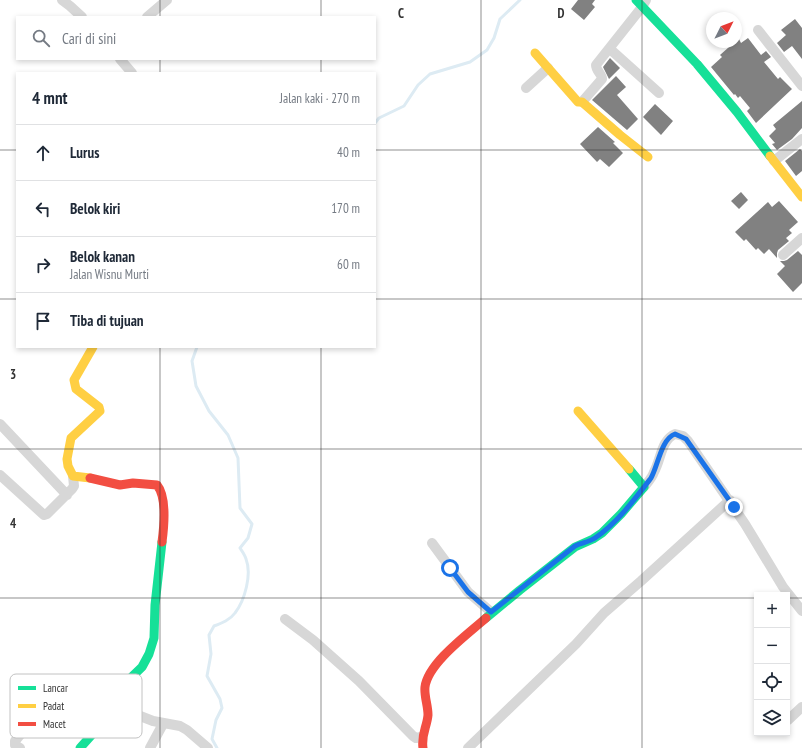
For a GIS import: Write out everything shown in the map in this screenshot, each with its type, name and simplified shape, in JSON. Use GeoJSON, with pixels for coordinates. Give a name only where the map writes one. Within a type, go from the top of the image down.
{"type":"FeatureCollection","features":[{"type":"Feature","properties":{"kind":"street"},"geometry":{"type":"LineString","coordinates":[[62,0],[81,16]]}},
{"type":"Feature","properties":{"kind":"street"},"geometry":{"type":"LineString","coordinates":[[148,16],[167,0]]}},
{"type":"Feature","properties":{"kind":"street"},"geometry":{"type":"LineString","coordinates":[[582,102],[602,79],[596,66],[610,49],[641,2],[697,64],[737,112],[802,197]]}},
{"type":"Feature","properties":{"kind":"street"},"geometry":{"type":"LineString","coordinates":[[758,30],[802,86]]}},
{"type":"Feature","properties":{"kind":"street"},"geometry":{"type":"LineString","coordinates":[[610,49],[659,93]]}},
{"type":"Feature","properties":{"kind":"street"},"geometry":{"type":"LineString","coordinates":[[535,53],[578,102],[582,102],[648,157]]}},
{"type":"Feature","properties":{"kind":"street"},"geometry":{"type":"LineString","coordinates":[[121,60],[131,72]]}},
{"type":"Feature","properties":{"kind":"street"},"geometry":{"type":"LineString","coordinates":[[526,88],[548,68]]}},
{"type":"Feature","properties":{"kind":"street"},"geometry":{"type":"LineString","coordinates":[[774,162],[802,139]]}},
{"type":"Feature","properties":{"kind":"street"},"geometry":{"type":"LineString","coordinates":[[783,255],[802,238]]}},
{"type":"Feature","properties":{"kind":"street"},"geometry":{"type":"LineString","coordinates":[[0,475],[44,515],[72,490],[74,486],[67,459],[71,438],[75,432],[100,411],[99,407],[76,389],[74,380],[92,348]]}},
{"type":"Feature","properties":{"kind":"street"},"geometry":{"type":"LineString","coordinates":[[578,411],[644,487]]}},
{"type":"Feature","properties":{"kind":"street"},"geometry":{"type":"LineString","coordinates":[[0,424],[67,495]]}},
{"type":"Feature","properties":{"kind":"street"},"geometry":{"type":"LineString","coordinates":[[423,748],[421,737],[428,715],[424,690],[426,681],[439,661],[491,612],[575,546],[592,540],[600,534],[621,514],[644,487],[655,470],[664,446],[675,434],[686,439],[730,500],[768,560],[780,583],[802,611]]}},
{"type":"Feature","properties":{"kind":"street"},"geometry":{"type":"LineString","coordinates":[[72,476],[85,477],[120,485],[134,483],[157,485],[162,493],[165,516],[155,605],[154,638],[149,654],[142,667],[135,674]]}},
{"type":"Feature","properties":{"kind":"street"},"geometry":{"type":"LineString","coordinates":[[468,748],[576,644],[604,613],[730,500]]}},
{"type":"Feature","properties":{"kind":"street"},"geometry":{"type":"LineString","coordinates":[[432,542],[468,592],[491,612]]}},
{"type":"Feature","properties":{"kind":"street"},"geometry":{"type":"LineString","coordinates":[[286,619],[359,681],[413,736],[416,738],[421,737]]}},
{"type":"Feature","properties":{"kind":"street"},"geometry":{"type":"LineString","coordinates":[[790,718],[802,707]]}},
{"type":"Feature","properties":{"kind":"street"},"geometry":{"type":"LineString","coordinates":[[142,716],[163,724],[180,726],[188,730],[208,748]]}},
{"type":"Feature","properties":{"kind":"street"},"geometry":{"type":"LineString","coordinates":[[150,748],[163,724]]}},
{"type":"Feature","properties":{"kind":"street"},"geometry":{"type":"LineString","coordinates":[[17,738],[15,741],[15,745],[20,748]]}},
{"type":"Feature","properties":{"kind":"street"},"geometry":{"type":"LineString","coordinates":[[80,748],[89,738]]}},
{"type":"Feature","properties":{"kind":"building"},"geometry":{"type":"Polygon","coordinates":[[[578,0],[595,0],[592,4],[595,7],[584,20],[571,9],[578,0]]]}},
{"type":"Feature","properties":{"kind":"building"},"geometry":{"type":"Polygon","coordinates":[[[795,19],[802,28],[802,59],[792,46],[784,52],[777,43],[786,35],[781,30],[795,19]]]}},
{"type":"Feature","properties":{"kind":"building"},"geometry":{"type":"Polygon","coordinates":[[[748,38],[761,55],[766,51],[771,57],[764,62],[778,79],[780,77],[792,89],[756,123],[747,111],[750,108],[740,96],[738,98],[735,94],[734,95],[711,67],[722,57],[720,55],[728,48],[742,48],[742,42],[748,38]]]}},
{"type":"Feature","properties":{"kind":"building"},"geometry":{"type":"Polygon","coordinates":[[[610,58],[620,68],[609,79],[603,67],[610,58]]]}},
{"type":"Feature","properties":{"kind":"building"},"geometry":{"type":"Polygon","coordinates":[[[616,76],[626,87],[617,95],[638,119],[627,130],[592,100],[616,76]]]}},
{"type":"Feature","properties":{"kind":"building"},"geometry":{"type":"Polygon","coordinates":[[[802,101],[802,128],[792,139],[777,150],[772,144],[775,143],[769,136],[776,129],[773,125],[802,101]]]}},
{"type":"Feature","properties":{"kind":"building"},"geometry":{"type":"Polygon","coordinates":[[[655,104],[673,121],[661,135],[643,117],[655,104]]]}},
{"type":"Feature","properties":{"kind":"building"},"geometry":{"type":"Polygon","coordinates":[[[598,127],[615,142],[613,143],[623,153],[609,167],[600,159],[597,162],[580,144],[598,127]]]}},
{"type":"Feature","properties":{"kind":"building"},"geometry":{"type":"Polygon","coordinates":[[[800,149],[802,151],[802,171],[796,176],[785,161],[800,149]]]}},
{"type":"Feature","properties":{"kind":"building"},"geometry":{"type":"Polygon","coordinates":[[[741,192],[748,200],[739,209],[731,201],[741,192]]]}},
{"type":"Feature","properties":{"kind":"building"},"geometry":{"type":"Polygon","coordinates":[[[779,201],[798,222],[789,230],[792,233],[786,238],[789,241],[778,250],[777,258],[769,249],[764,254],[758,248],[756,250],[746,239],[744,241],[735,232],[768,202],[772,207],[779,201]]]}},
{"type":"Feature","properties":{"kind":"building"},"geometry":{"type":"Polygon","coordinates":[[[798,251],[802,255],[802,283],[793,292],[777,274],[785,266],[780,261],[787,260],[798,251]]]}},
{"type":"Feature","properties":{"kind":"waterway"},"geometry":{"type":"LineString","coordinates":[[376,122],[379,118],[404,106],[418,85],[430,74],[470,62],[487,50],[494,38],[500,19],[520,0]]}},
{"type":"Feature","properties":{"kind":"waterway"},"geometry":{"type":"LineString","coordinates":[[197,348],[192,361],[196,386],[209,411],[228,435],[238,458],[240,508],[252,524],[248,538],[240,548],[248,565],[248,579],[242,601],[239,608],[231,618],[214,626],[209,635],[211,654],[207,676],[220,699],[222,708],[216,720],[212,739],[217,748]]}},
{"type":"Feature","properties":{"kind":"traffic: fast"},"geometry":{"type":"LineString","coordinates":[[636,0],[697,64],[737,112],[770,156]]}},
{"type":"Feature","properties":{"kind":"traffic: fast"},"geometry":{"type":"LineString","coordinates":[[486,618],[575,547],[602,533],[621,514],[644,487],[629,469]]}},
{"type":"Feature","properties":{"kind":"traffic: fast"},"geometry":{"type":"LineString","coordinates":[[135,674],[142,667],[149,654],[154,638],[155,605],[162,542]]}},
{"type":"Feature","properties":{"kind":"traffic: fast"},"geometry":{"type":"LineString","coordinates":[[80,748],[89,738]]}},
{"type":"Feature","properties":{"kind":"traffic: slow"},"geometry":{"type":"LineString","coordinates":[[535,53],[578,102],[582,102],[648,157]]}},
{"type":"Feature","properties":{"kind":"traffic: slow"},"geometry":{"type":"LineString","coordinates":[[770,156],[802,197]]}},
{"type":"Feature","properties":{"kind":"traffic: slow"},"geometry":{"type":"LineString","coordinates":[[90,478],[73,476],[68,466],[67,459],[71,438],[100,411],[99,407],[76,389],[74,380],[92,348]]}},
{"type":"Feature","properties":{"kind":"traffic: slow"},"geometry":{"type":"LineString","coordinates":[[578,411],[629,469]]}},
{"type":"Feature","properties":{"kind":"traffic: jam"},"geometry":{"type":"LineString","coordinates":[[90,478],[120,485],[133,483],[157,485],[164,504],[162,542]]}},
{"type":"Feature","properties":{"kind":"traffic: jam"},"geometry":{"type":"LineString","coordinates":[[423,748],[423,735],[428,715],[425,690],[428,678],[433,668],[441,659],[486,618]]}},
{"type":"Feature","properties":{"kind":"route"},"geometry":{"type":"LineString","coordinates":[[450,568],[468,592],[491,612],[575,546],[592,540],[612,523],[651,478],[664,446],[675,434],[683,436],[686,439],[734,507]]}}]}
